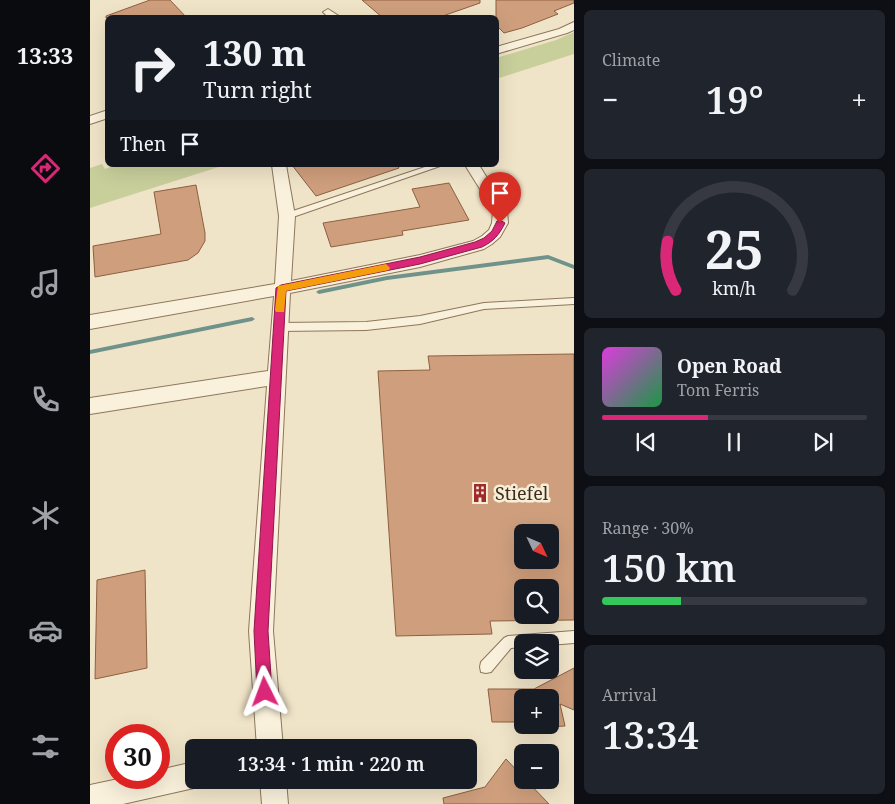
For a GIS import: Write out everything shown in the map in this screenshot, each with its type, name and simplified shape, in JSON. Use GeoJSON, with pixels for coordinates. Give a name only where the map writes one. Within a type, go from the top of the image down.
{"type":"FeatureCollection","features":[{"type":"Feature","properties":{"kind":"street"},"geometry":{"type":"LineString","coordinates":[[499,50],[564,31],[574,25]]}},
{"type":"Feature","properties":{"kind":"street"},"geometry":{"type":"LineString","coordinates":[[90,120],[105,115]]}},
{"type":"Feature","properties":{"kind":"street"},"geometry":{"type":"LineString","coordinates":[[269,739],[261,631],[287,216],[279,167]]}},
{"type":"Feature","properties":{"kind":"street"},"geometry":{"type":"LineString","coordinates":[[90,322],[420,261],[488,240],[495,233],[500,223],[500,210],[473,167]]}},
{"type":"Feature","properties":{"kind":"street"},"geometry":{"type":"LineString","coordinates":[[90,406],[276,376]]}},
{"type":"Feature","properties":{"kind":"street"},"geometry":{"type":"LineString","coordinates":[[90,798],[185,777]]}},
{"type":"Feature","properties":{"kind":"street"},"geometry":{"type":"LineString","coordinates":[[274,789],[275,804]]}},
{"type":"Feature","properties":{"kind":"lane"},"geometry":{"type":"LineString","coordinates":[[287,216],[433,167]]}},
{"type":"Feature","properties":{"kind":"lane"},"geometry":{"type":"LineString","coordinates":[[279,327],[366,326],[434,318],[489,306],[574,301]]}},
{"type":"Feature","properties":{"kind":"lane"},"geometry":{"type":"LineString","coordinates":[[486,667],[508,642],[574,637]]}},
{"type":"Feature","properties":{"kind":"green space"},"geometry":{"type":"Polygon","coordinates":[[[574,32],[574,54],[499,78],[499,57],[556,40],[574,32]]]}},
{"type":"Feature","properties":{"kind":"green space"},"geometry":{"type":"Polygon","coordinates":[[[102,164],[105,169],[110,167],[219,167],[90,208],[90,168],[102,164]]]}},
{"type":"Feature","properties":{"kind":"building"},"geometry":{"type":"Polygon","coordinates":[[[150,0],[170,0],[184,15],[109,15],[150,0]]]}},
{"type":"Feature","properties":{"kind":"building"},"geometry":{"type":"Polygon","coordinates":[[[362,0],[480,0],[480,3],[446,15],[380,15],[362,0]]]}},
{"type":"Feature","properties":{"kind":"building"},"geometry":{"type":"Polygon","coordinates":[[[496,0],[574,0],[574,3],[554,11],[558,14],[504,33],[499,28],[499,15],[496,15],[496,0]]]}},
{"type":"Feature","properties":{"kind":"building"},"geometry":{"type":"Polygon","coordinates":[[[294,167],[399,167],[399,168],[316,196],[294,167]]]}},
{"type":"Feature","properties":{"kind":"building"},"geometry":{"type":"Polygon","coordinates":[[[449,183],[469,220],[402,231],[403,235],[331,247],[323,223],[420,207],[412,189],[449,183]]]}},
{"type":"Feature","properties":{"kind":"building"},"geometry":{"type":"Polygon","coordinates":[[[196,185],[205,233],[205,241],[198,253],[188,260],[95,277],[93,246],[161,234],[154,192],[196,185]]]}},
{"type":"Feature","properties":{"kind":"building","name":"Stiefel"},"geometry":{"type":"Polygon","coordinates":[[[574,354],[574,620],[559,620],[559,579],[514,579],[514,621],[490,621],[492,634],[396,636],[378,371],[430,370],[428,356],[574,354]]]}},
{"type":"Feature","properties":{"kind":"building"},"geometry":{"type":"Polygon","coordinates":[[[145,570],[147,668],[95,679],[97,580],[145,570]]]}},
{"type":"Feature","properties":{"kind":"building"},"geometry":{"type":"Polygon","coordinates":[[[574,668],[574,710],[560,704],[565,726],[559,726],[559,689],[534,689],[553,679],[559,679],[559,676],[574,668]]]}},
{"type":"Feature","properties":{"kind":"building"},"geometry":{"type":"Polygon","coordinates":[[[488,689],[514,689],[514,722],[492,722],[488,689]]]}},
{"type":"Feature","properties":{"kind":"building"},"geometry":{"type":"Polygon","coordinates":[[[506,759],[514,768],[514,789],[535,789],[549,804],[444,804],[443,798],[485,787],[506,759]]]}},
{"type":"Feature","properties":{"kind":"waterway"},"geometry":{"type":"LineString","coordinates":[[319,292],[387,278],[548,257],[574,267]]}},
{"type":"Feature","properties":{"kind":"waterway"},"geometry":{"type":"LineString","coordinates":[[90,352],[252,319]]}},
{"type":"Feature","properties":{"kind":"slow traffic"},"geometry":{"type":"LineString","coordinates":[[280,310],[281,288],[386,268]]}},
{"type":"Feature","properties":{"kind":"place","name":"Stiefel"},"geometry":{"type":"Point","coordinates":[480,493]}},
{"type":"Feature","properties":{"kind":"route"},"geometry":{"type":"LineString","coordinates":[[265,692],[261,631],[281,288],[420,261],[478,245],[488,240],[495,233],[500,223]]}}]}
